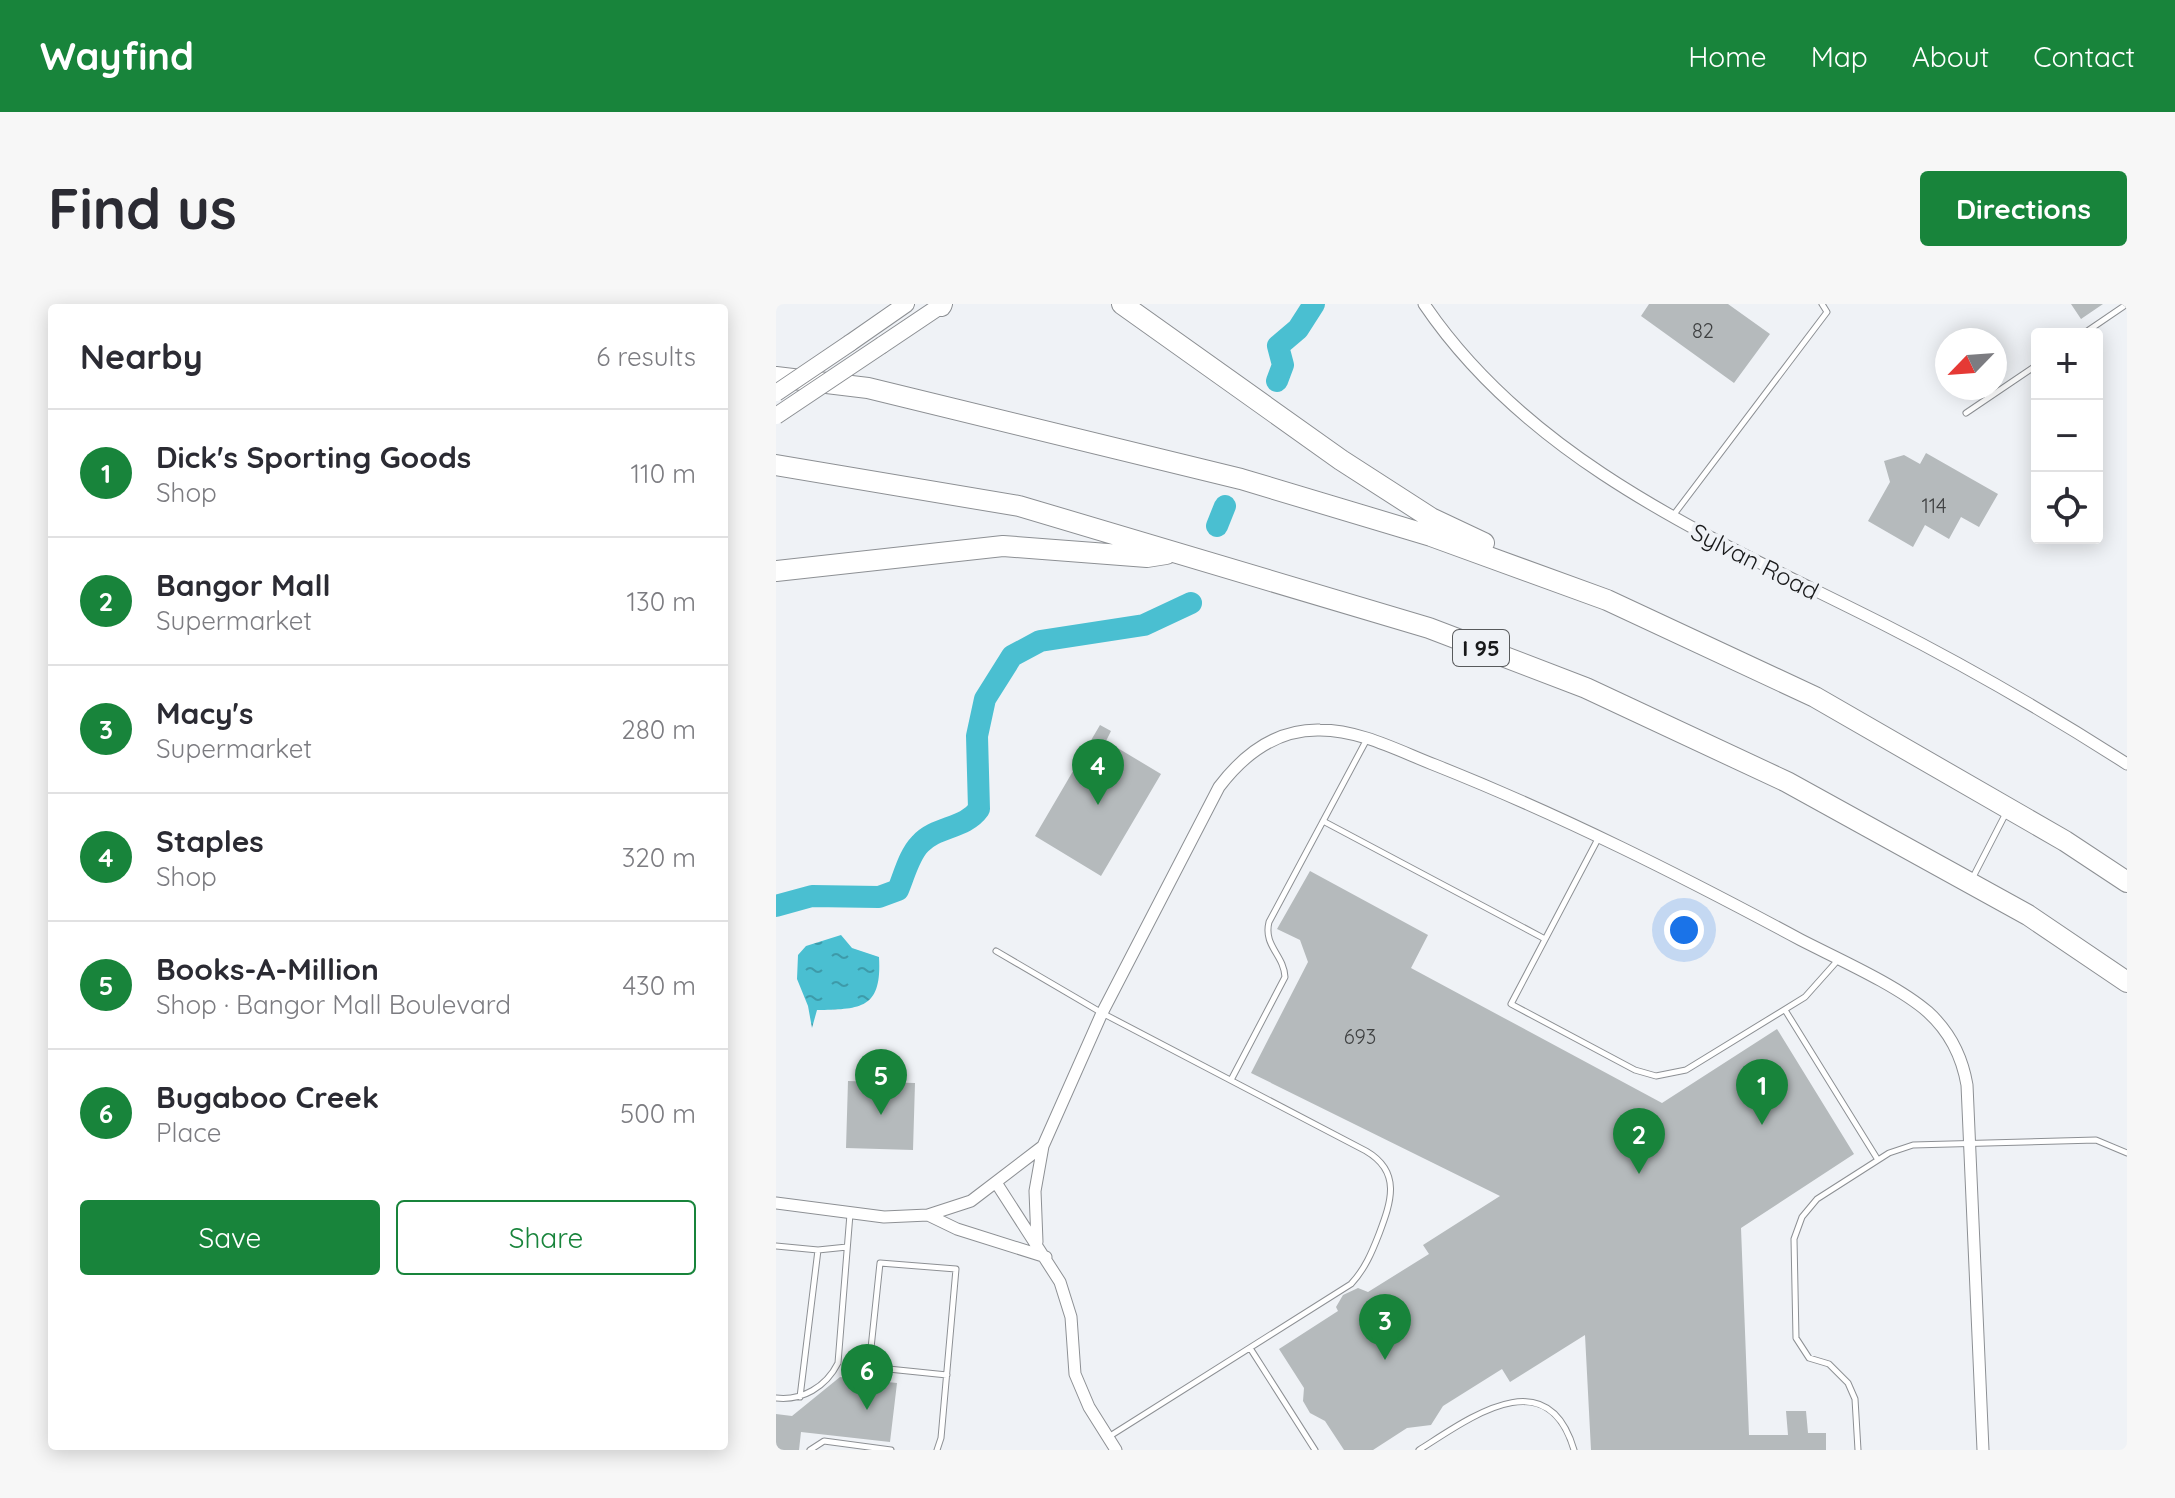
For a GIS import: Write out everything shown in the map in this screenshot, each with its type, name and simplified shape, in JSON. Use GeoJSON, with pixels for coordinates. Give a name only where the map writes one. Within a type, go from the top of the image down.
{"type":"FeatureCollection","features":[{"type":"Feature","properties":{"kind":"highway"},"geometry":{"type":"LineString","coordinates":[[1121,305],[1341,460],[1431,518],[1815,697],[2127,882]]}},
{"type":"Feature","properties":{"kind":"highway"},"geometry":{"type":"LineString","coordinates":[[776,377],[868,388],[1241,479],[1431,536],[1607,600]]}},
{"type":"Feature","properties":{"kind":"highway","name":"I 95"},"geometry":{"type":"LineString","coordinates":[[776,465],[1019,506],[1429,628],[1586,688],[1787,782],[2028,915],[2127,982]]}},
{"type":"Feature","properties":{"kind":"highway"},"geometry":{"type":"LineString","coordinates":[[776,571],[1003,546],[1147,557],[1180,553]]}},
{"type":"Feature","properties":{"kind":"main road"},"geometry":{"type":"LineString","coordinates":[[776,393],[906,304]]}},
{"type":"Feature","properties":{"kind":"main road"},"geometry":{"type":"LineString","coordinates":[[776,416],[942,305]]}},
{"type":"Feature","properties":{"kind":"street","name":"Sylvan Road"},"geometry":{"type":"LineString","coordinates":[[1424,304],[1473,362],[1544,431],[1671,519],[1887,626],[2127,764]]}},
{"type":"Feature","properties":{"kind":"street"},"geometry":{"type":"LineString","coordinates":[[1037,1243],[1035,1191],[1043,1146],[1102,1013],[1219,787],[1257,748],[1293,733],[1337,730],[1367,738],[1503,793],[1599,837],[1839,960],[1920,1006],[1947,1033],[1964,1069],[1971,1141],[1983,1450]]}},
{"type":"Feature","properties":{"kind":"street"},"geometry":{"type":"LineString","coordinates":[[776,1203],[884,1217],[928,1215],[971,1201],[1043,1146]]}},
{"type":"Feature","properties":{"kind":"street"},"geometry":{"type":"LineString","coordinates":[[997,1184],[1060,1282],[1071,1317],[1075,1374],[1116,1450]]}},
{"type":"Feature","properties":{"kind":"street"},"geometry":{"type":"LineString","coordinates":[[928,1215],[957,1229],[1046,1257]]}},
{"type":"Feature","properties":{"kind":"lane"},"geometry":{"type":"LineString","coordinates":[[1671,519],[1827,312],[1822,304]]}},
{"type":"Feature","properties":{"kind":"lane"},"geometry":{"type":"LineString","coordinates":[[2092,328],[2127,304]]}},
{"type":"Feature","properties":{"kind":"lane"},"geometry":{"type":"LineString","coordinates":[[1966,413],[2031,369]]}},
{"type":"Feature","properties":{"kind":"lane"},"geometry":{"type":"LineString","coordinates":[[1231,1080],[1285,977],[1282,962],[1268,942],[1269,922],[1367,738]]}},
{"type":"Feature","properties":{"kind":"lane"},"geometry":{"type":"LineString","coordinates":[[1969,883],[2008,809]]}},
{"type":"Feature","properties":{"kind":"lane"},"geometry":{"type":"LineString","coordinates":[[1323,821],[1545,939]]}},
{"type":"Feature","properties":{"kind":"lane"},"geometry":{"type":"LineString","coordinates":[[1599,837],[1511,1004],[1645,1073],[1656,1076],[1686,1070],[1805,997],[1839,960]]}},
{"type":"Feature","properties":{"kind":"lane"},"geometry":{"type":"LineString","coordinates":[[996,951],[1102,1013],[1374,1156],[1390,1175],[1393,1196],[1359,1275],[1108,1437]]}},
{"type":"Feature","properties":{"kind":"lane"},"geometry":{"type":"LineString","coordinates":[[1785,1010],[1878,1160]]}},
{"type":"Feature","properties":{"kind":"lane"},"geometry":{"type":"LineString","coordinates":[[1858,1450],[1855,1399],[1848,1383],[1829,1364],[1809,1358],[1796,1338],[1793,1250],[1798,1227],[1809,1207],[1878,1160],[1913,1145],[1971,1141],[2096,1140],[2127,1153]]}},
{"type":"Feature","properties":{"kind":"lane"},"geometry":{"type":"LineString","coordinates":[[776,1398],[800,1398],[833,1373],[838,1363],[850,1213]]}},
{"type":"Feature","properties":{"kind":"lane"},"geometry":{"type":"LineString","coordinates":[[776,1246],[818,1250],[847,1247]]}},
{"type":"Feature","properties":{"kind":"lane"},"geometry":{"type":"LineString","coordinates":[[800,1398],[818,1250]]}},
{"type":"Feature","properties":{"kind":"lane"},"geometry":{"type":"LineString","coordinates":[[937,1450],[941,1438],[947,1375],[956,1269],[880,1263],[869,1367],[947,1375]]}},
{"type":"Feature","properties":{"kind":"lane"},"geometry":{"type":"LineString","coordinates":[[1250,1348],[1315,1450]]}},
{"type":"Feature","properties":{"kind":"lane"},"geometry":{"type":"LineString","coordinates":[[1419,1450],[1483,1410],[1514,1401],[1535,1404],[1550,1412],[1563,1427],[1574,1450]]}},
{"type":"Feature","properties":{"kind":"lane"},"geometry":{"type":"LineString","coordinates":[[810,1450],[824,1441],[891,1450]]}},
{"type":"Feature","properties":{"kind":"water"},"geometry":{"type":"Polygon","coordinates":[[[841,935],[852,948],[879,957],[877,987],[866,1003],[857,1007],[817,1010],[812,1028],[808,1006],[797,979],[798,955],[806,946],[841,935]]]}},
{"type":"Feature","properties":{"kind":"building"},"geometry":{"type":"Polygon","coordinates":[[[1649,304],[1728,304],[1770,334],[1734,383],[1641,316],[1649,304]]]}},
{"type":"Feature","properties":{"kind":"building"},"geometry":{"type":"Polygon","coordinates":[[[2071,304],[2103,304],[2081,319],[2071,304]]]}},
{"type":"Feature","properties":{"kind":"building"},"geometry":{"type":"Polygon","coordinates":[[[1926,453],[1998,494],[1979,527],[1961,517],[1949,539],[1925,525],[1913,547],[1868,521],[1890,482],[1884,461],[1904,455],[1920,464],[1926,453]]]}},
{"type":"Feature","properties":{"kind":"building"},"geometry":{"type":"Polygon","coordinates":[[[1100,725],[1111,731],[1106,741],[1161,774],[1101,876],[1035,836],[1100,725]]]}},
{"type":"Feature","properties":{"kind":"building"},"geometry":{"type":"Polygon","coordinates":[[[1310,871],[1428,935],[1411,968],[1662,1103],[1777,1029],[1854,1154],[1741,1228],[1749,1435],[1788,1435],[1786,1411],[1806,1411],[1808,1433],[1826,1433],[1826,1450],[1591,1450],[1585,1335],[1510,1382],[1502,1369],[1443,1406],[1431,1425],[1407,1428],[1373,1450],[1344,1450],[1325,1421],[1310,1413],[1303,1401],[1304,1388],[1279,1349],[1338,1311],[1336,1307],[1343,1295],[1358,1288],[1368,1292],[1429,1254],[1423,1245],[1500,1196],[1251,1073],[1308,962],[1300,940],[1277,929],[1310,871]]]}},
{"type":"Feature","properties":{"kind":"building"},"geometry":{"type":"Polygon","coordinates":[[[848,1081],[915,1083],[913,1150],[846,1148],[848,1081]]]}},
{"type":"Feature","properties":{"kind":"building"},"geometry":{"type":"Polygon","coordinates":[[[840,1377],[897,1383],[890,1442],[801,1432],[799,1450],[776,1450],[776,1414],[792,1416],[840,1377]]]}},
{"type":"Feature","properties":{"kind":"waterway"},"geometry":{"type":"LineString","coordinates":[[1277,381],[1283,365],[1278,346],[1298,329],[1314,304]]}},
{"type":"Feature","properties":{"kind":"waterway"},"geometry":{"type":"LineString","coordinates":[[1217,526],[1225,506]]}},
{"type":"Feature","properties":{"kind":"waterway"},"geometry":{"type":"LineString","coordinates":[[776,906],[812,896],[879,897],[898,890],[920,844],[973,816],[979,809],[977,736],[985,699],[1012,656],[1040,641],[1144,625],[1191,603]]}},
{"type":"Feature","properties":{"kind":"place","name":"Staples"},"geometry":{"type":"Point","coordinates":[1098,805]}},
{"type":"Feature","properties":{"kind":"place","name":"Books-A-Million"},"geometry":{"type":"Point","coordinates":[881,1115]}},
{"type":"Feature","properties":{"kind":"place","name":"Dick's Sporting Goods"},"geometry":{"type":"Point","coordinates":[1762,1125]}},
{"type":"Feature","properties":{"kind":"place","name":"Bangor Mall"},"geometry":{"type":"Point","coordinates":[1639,1174]}},
{"type":"Feature","properties":{"kind":"place","name":"Macy's"},"geometry":{"type":"Point","coordinates":[1385,1360]}},
{"type":"Feature","properties":{"kind":"place","name":"Bugaboo Creek"},"geometry":{"type":"Point","coordinates":[867,1410]}}]}
